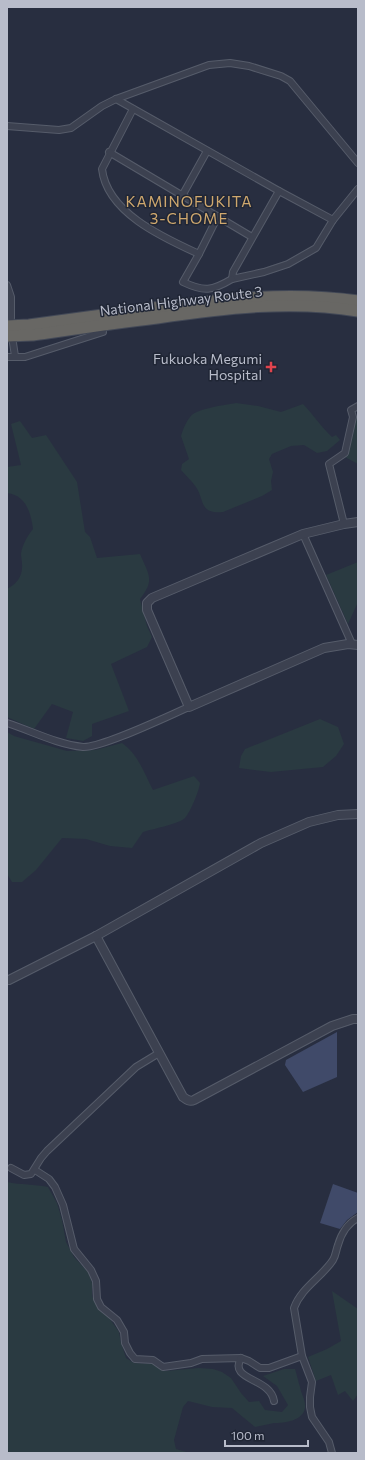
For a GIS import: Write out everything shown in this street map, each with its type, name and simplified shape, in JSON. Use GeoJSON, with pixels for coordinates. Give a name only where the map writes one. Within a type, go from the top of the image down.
{"type":"FeatureCollection","features":[{"type":"Feature","properties":{"kind":"highway","name":"National Highway Route 3"},"geometry":{"type":"LineString","coordinates":[[9,322],[30,325],[228,299],[321,297],[358,301]]}},
{"type":"Feature","properties":{"kind":"highway","name":"National Highway Route 3"},"geometry":{"type":"LineString","coordinates":[[10,340],[33,335],[201,312],[272,306],[333,307],[358,311]]}},
{"type":"Feature","properties":{"kind":"street"},"geometry":{"type":"LineString","coordinates":[[7,126],[59,130],[71,128],[102,106],[116,99],[209,65],[230,63],[249,66],[281,76],[290,81],[358,163]]}},
{"type":"Feature","properties":{"kind":"street"},"geometry":{"type":"LineString","coordinates":[[116,99],[333,220]]}},
{"type":"Feature","properties":{"kind":"street"},"geometry":{"type":"LineString","coordinates":[[134,109],[109,152],[102,169],[108,189],[114,198],[144,226],[199,254]]}},
{"type":"Feature","properties":{"kind":"street"},"geometry":{"type":"LineString","coordinates":[[182,196],[207,151]]}},
{"type":"Feature","properties":{"kind":"street"},"geometry":{"type":"LineString","coordinates":[[109,152],[252,237]]}},
{"type":"Feature","properties":{"kind":"street"},"geometry":{"type":"LineString","coordinates":[[218,216],[183,282],[197,288],[216,288],[232,279],[264,272],[288,264],[316,248],[333,220],[358,189]]}},
{"type":"Feature","properties":{"kind":"street"},"geometry":{"type":"LineString","coordinates":[[232,279],[233,272],[279,191]]}},
{"type":"Feature","properties":{"kind":"street"},"geometry":{"type":"LineString","coordinates":[[7,285],[11,297],[9,322]]}},
{"type":"Feature","properties":{"kind":"street"},"geometry":{"type":"LineString","coordinates":[[7,357],[25,357],[103,332],[102,325]]}},
{"type":"Feature","properties":{"kind":"street"},"geometry":{"type":"LineString","coordinates":[[10,340],[15,356]]}},
{"type":"Feature","properties":{"kind":"street"},"geometry":{"type":"LineString","coordinates":[[344,524],[330,464],[345,453],[353,417],[352,410],[358,406]]}},
{"type":"Feature","properties":{"kind":"street"},"geometry":{"type":"LineString","coordinates":[[189,707],[147,610],[147,602],[152,598],[303,534],[358,522]]}},
{"type":"Feature","properties":{"kind":"street"},"geometry":{"type":"LineString","coordinates":[[7,723],[70,745],[85,747],[116,738],[324,648],[355,645],[303,534]]}},
{"type":"Feature","properties":{"kind":"street"},"geometry":{"type":"LineString","coordinates":[[9,980],[96,936],[281,833],[309,822],[338,815],[358,814]]}},
{"type":"Feature","properties":{"kind":"street"},"geometry":{"type":"LineString","coordinates":[[96,936],[183,1097],[191,1101],[332,1026],[358,1018]]}},
{"type":"Feature","properties":{"kind":"street"},"geometry":{"type":"LineString","coordinates":[[11,1168],[24,1175],[31,1174],[47,1151],[98,1102],[136,1068],[159,1053]]}},
{"type":"Feature","properties":{"kind":"street"},"geometry":{"type":"LineString","coordinates":[[35,1170],[49,1178],[56,1187],[63,1205],[74,1249],[91,1270],[96,1281],[97,1299],[101,1307],[117,1320],[124,1332],[125,1343],[135,1359],[153,1360],[163,1367],[191,1363],[202,1359],[241,1358],[260,1368],[269,1368],[302,1356]]}},
{"type":"Feature","properties":{"kind":"street"},"geometry":{"type":"LineString","coordinates":[[332,1453],[329,1442],[312,1417],[310,1397],[312,1382],[302,1356],[294,1313],[296,1303],[308,1287],[332,1262],[341,1235],[353,1221],[358,1218]]}},
{"type":"Feature","properties":{"kind":"street"},"geometry":{"type":"LineString","coordinates":[[241,1358],[238,1364],[238,1369],[244,1376],[261,1383],[267,1388],[274,1396],[274,1401]]}},
{"type":"Feature","properties":{"kind":"shaded area"},"geometry":{"type":"Polygon","coordinates":[[[236,403],[258,406],[281,412],[303,404],[332,437],[336,435],[340,440],[327,451],[317,453],[304,445],[291,446],[272,454],[269,459],[273,472],[271,481],[272,490],[262,496],[223,512],[210,511],[204,506],[196,487],[181,470],[182,464],[189,459],[181,436],[187,421],[193,414],[208,408],[236,403]]]}},
{"type":"Feature","properties":{"kind":"shaded area"},"geometry":{"type":"Polygon","coordinates":[[[358,415],[358,464],[345,457],[350,429],[358,415]]]}},
{"type":"Feature","properties":{"kind":"shaded area"},"geometry":{"type":"Polygon","coordinates":[[[20,421],[32,438],[46,435],[77,482],[85,532],[90,537],[97,558],[140,554],[149,577],[148,587],[140,599],[147,626],[152,637],[147,647],[111,664],[129,711],[92,724],[92,736],[83,741],[66,738],[73,712],[52,704],[34,729],[7,717],[7,589],[14,585],[19,579],[22,568],[21,554],[26,540],[33,529],[29,511],[23,501],[13,494],[7,493],[7,467],[21,465],[11,424],[20,421]]]}},
{"type":"Feature","properties":{"kind":"shaded area"},"geometry":{"type":"Polygon","coordinates":[[[358,562],[358,602],[348,624],[326,575],[358,562]]]}},
{"type":"Feature","properties":{"kind":"shaded area"},"geometry":{"type":"Polygon","coordinates":[[[320,719],[338,727],[344,744],[336,756],[323,767],[271,772],[239,768],[241,756],[245,749],[320,719]]]}},
{"type":"Feature","properties":{"kind":"shaded area"},"geometry":{"type":"Polygon","coordinates":[[[7,732],[14,736],[67,751],[95,750],[122,743],[128,747],[136,758],[153,790],[194,776],[200,783],[198,791],[192,807],[185,818],[171,824],[143,832],[132,848],[110,846],[86,839],[62,838],[36,870],[22,882],[12,882],[7,874],[7,732]]]}},
{"type":"Feature","properties":{"kind":"shaded area"},"geometry":{"type":"Polygon","coordinates":[[[7,1182],[48,1187],[57,1203],[66,1242],[74,1257],[88,1272],[92,1283],[92,1296],[98,1308],[107,1315],[119,1332],[126,1358],[134,1363],[153,1364],[165,1371],[199,1368],[213,1369],[222,1372],[231,1378],[249,1402],[259,1401],[265,1410],[282,1412],[288,1405],[277,1386],[263,1376],[284,1369],[295,1369],[305,1402],[304,1412],[301,1416],[292,1420],[255,1427],[232,1408],[212,1407],[188,1401],[183,1407],[174,1440],[176,1449],[190,1453],[7,1453],[7,1182]]]}},
{"type":"Feature","properties":{"kind":"shaded area"},"geometry":{"type":"Polygon","coordinates":[[[332,1291],[358,1309],[358,1394],[353,1401],[345,1391],[338,1395],[331,1375],[316,1381],[308,1357],[341,1341],[332,1291]]]}},
{"type":"Feature","properties":{"kind":"water"},"geometry":{"type":"Polygon","coordinates":[[[337,1032],[337,1077],[303,1092],[285,1065],[286,1060],[337,1032]]]}},
{"type":"Feature","properties":{"kind":"water"},"geometry":{"type":"Polygon","coordinates":[[[333,1184],[358,1193],[358,1212],[347,1220],[340,1229],[320,1223],[333,1184]]]}},
{"type":"Feature","properties":{"kind":"place","name":"Fukuoka Megumi Hospital"},"geometry":{"type":"Point","coordinates":[271,367]}},
{"type":"Feature","properties":{"kind":"district","name":"KAMINOFUKITA 3-CHOME"},"geometry":{"type":"Point","coordinates":[189,210]}}]}
